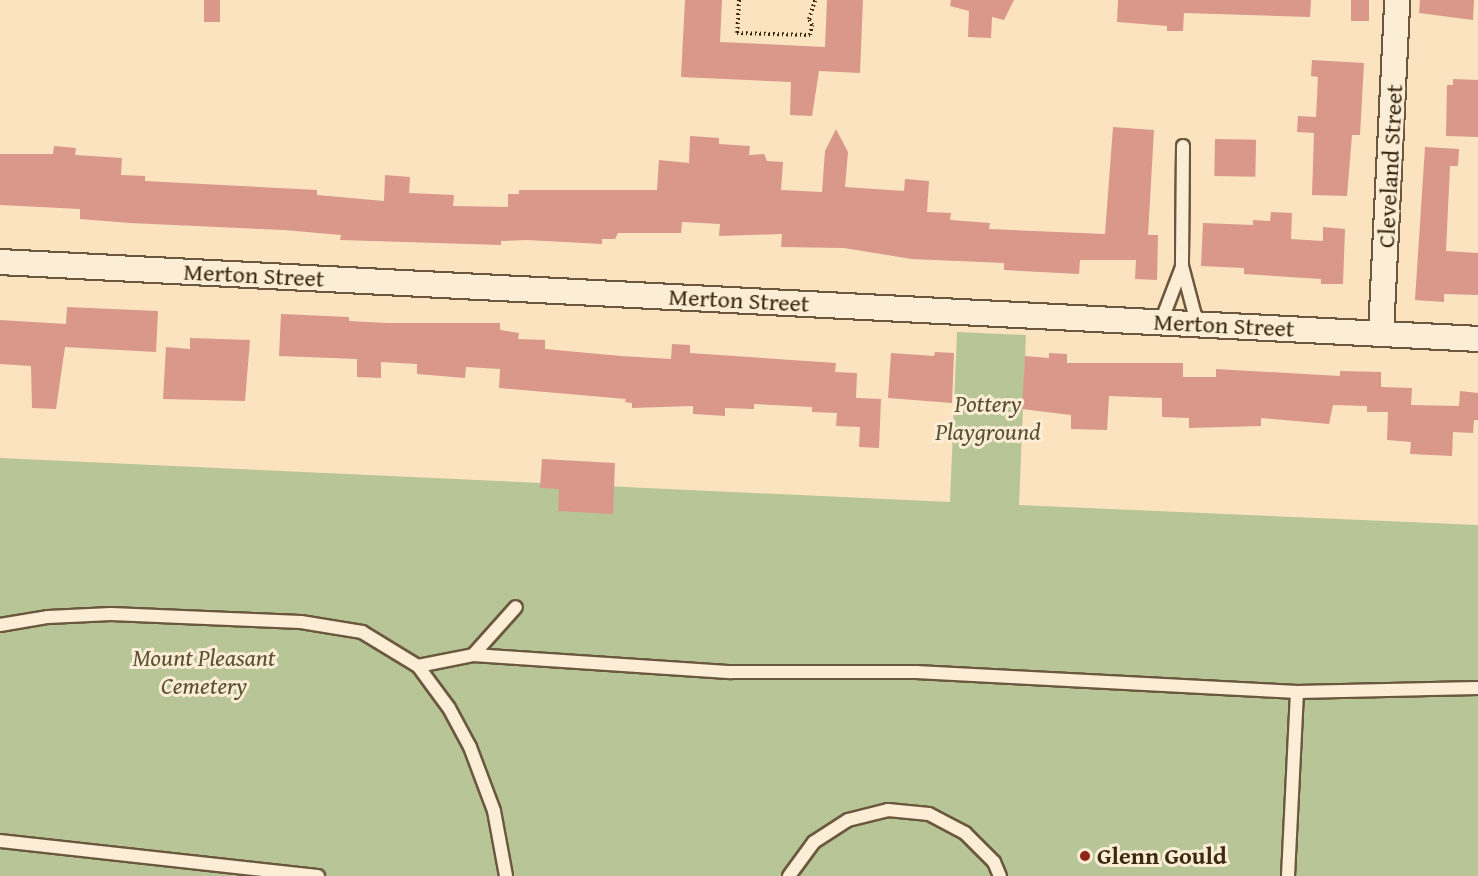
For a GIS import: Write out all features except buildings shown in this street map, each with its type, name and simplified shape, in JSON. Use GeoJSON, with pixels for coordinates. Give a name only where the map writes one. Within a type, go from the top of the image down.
{"type":"FeatureCollection","features":[{"type":"Feature","properties":{"kind":"street","name":"Cleveland Street"},"geometry":{"type":"LineString","coordinates":[[1381,333],[1397,0]]}},
{"type":"Feature","properties":{"kind":"street","name":"Merton Street"},"geometry":{"type":"LineString","coordinates":[[0,262],[1478,339]]}},
{"type":"Feature","properties":{"kind":"lane"},"geometry":{"type":"LineString","coordinates":[[1183,146],[1182,266],[1197,323]]}},
{"type":"Feature","properties":{"kind":"lane"},"geometry":{"type":"LineString","coordinates":[[1161,322],[1182,266]]}},
{"type":"Feature","properties":{"kind":"lane"},"geometry":{"type":"LineString","coordinates":[[472,655],[516,607]]}},
{"type":"Feature","properties":{"kind":"lane"},"geometry":{"type":"LineString","coordinates":[[0,625],[48,617],[111,614],[301,621],[362,632],[418,666],[448,708],[470,747],[494,811],[506,876]]}},
{"type":"Feature","properties":{"kind":"lane"},"geometry":{"type":"LineString","coordinates":[[418,666],[472,655],[731,672],[916,672],[1298,692],[1478,687]]}},
{"type":"Feature","properties":{"kind":"lane"},"geometry":{"type":"LineString","coordinates":[[1288,876],[1298,692]]}},
{"type":"Feature","properties":{"kind":"lane"},"geometry":{"type":"LineString","coordinates":[[789,876],[814,842],[848,820],[888,810],[929,814],[965,833],[994,862],[1000,876]]}},
{"type":"Feature","properties":{"kind":"lane"},"geometry":{"type":"LineString","coordinates":[[0,841],[318,876]]}},
{"type":"Feature","properties":{"kind":"path"},"geometry":{"type":"LineString","coordinates":[[739,0],[737,33],[810,35],[812,25],[809,19],[815,0]]}},
{"type":"Feature","properties":{"kind":"green space","name":"Mount Pleasant Cemetery"},"geometry":{"type":"Polygon","coordinates":[[[957,332],[1026,335],[1019,505],[1478,525],[1478,876],[0,876],[0,458],[950,502],[957,332]]]}},
{"type":"Feature","properties":{"kind":"place","name":"Glenn Gould"},"geometry":{"type":"Point","coordinates":[1085,856]}},
{"type":"Feature","properties":{"kind":"park label","name":"Pottery Playground"},"geometry":{"type":"Point","coordinates":[988,418]}}]}
